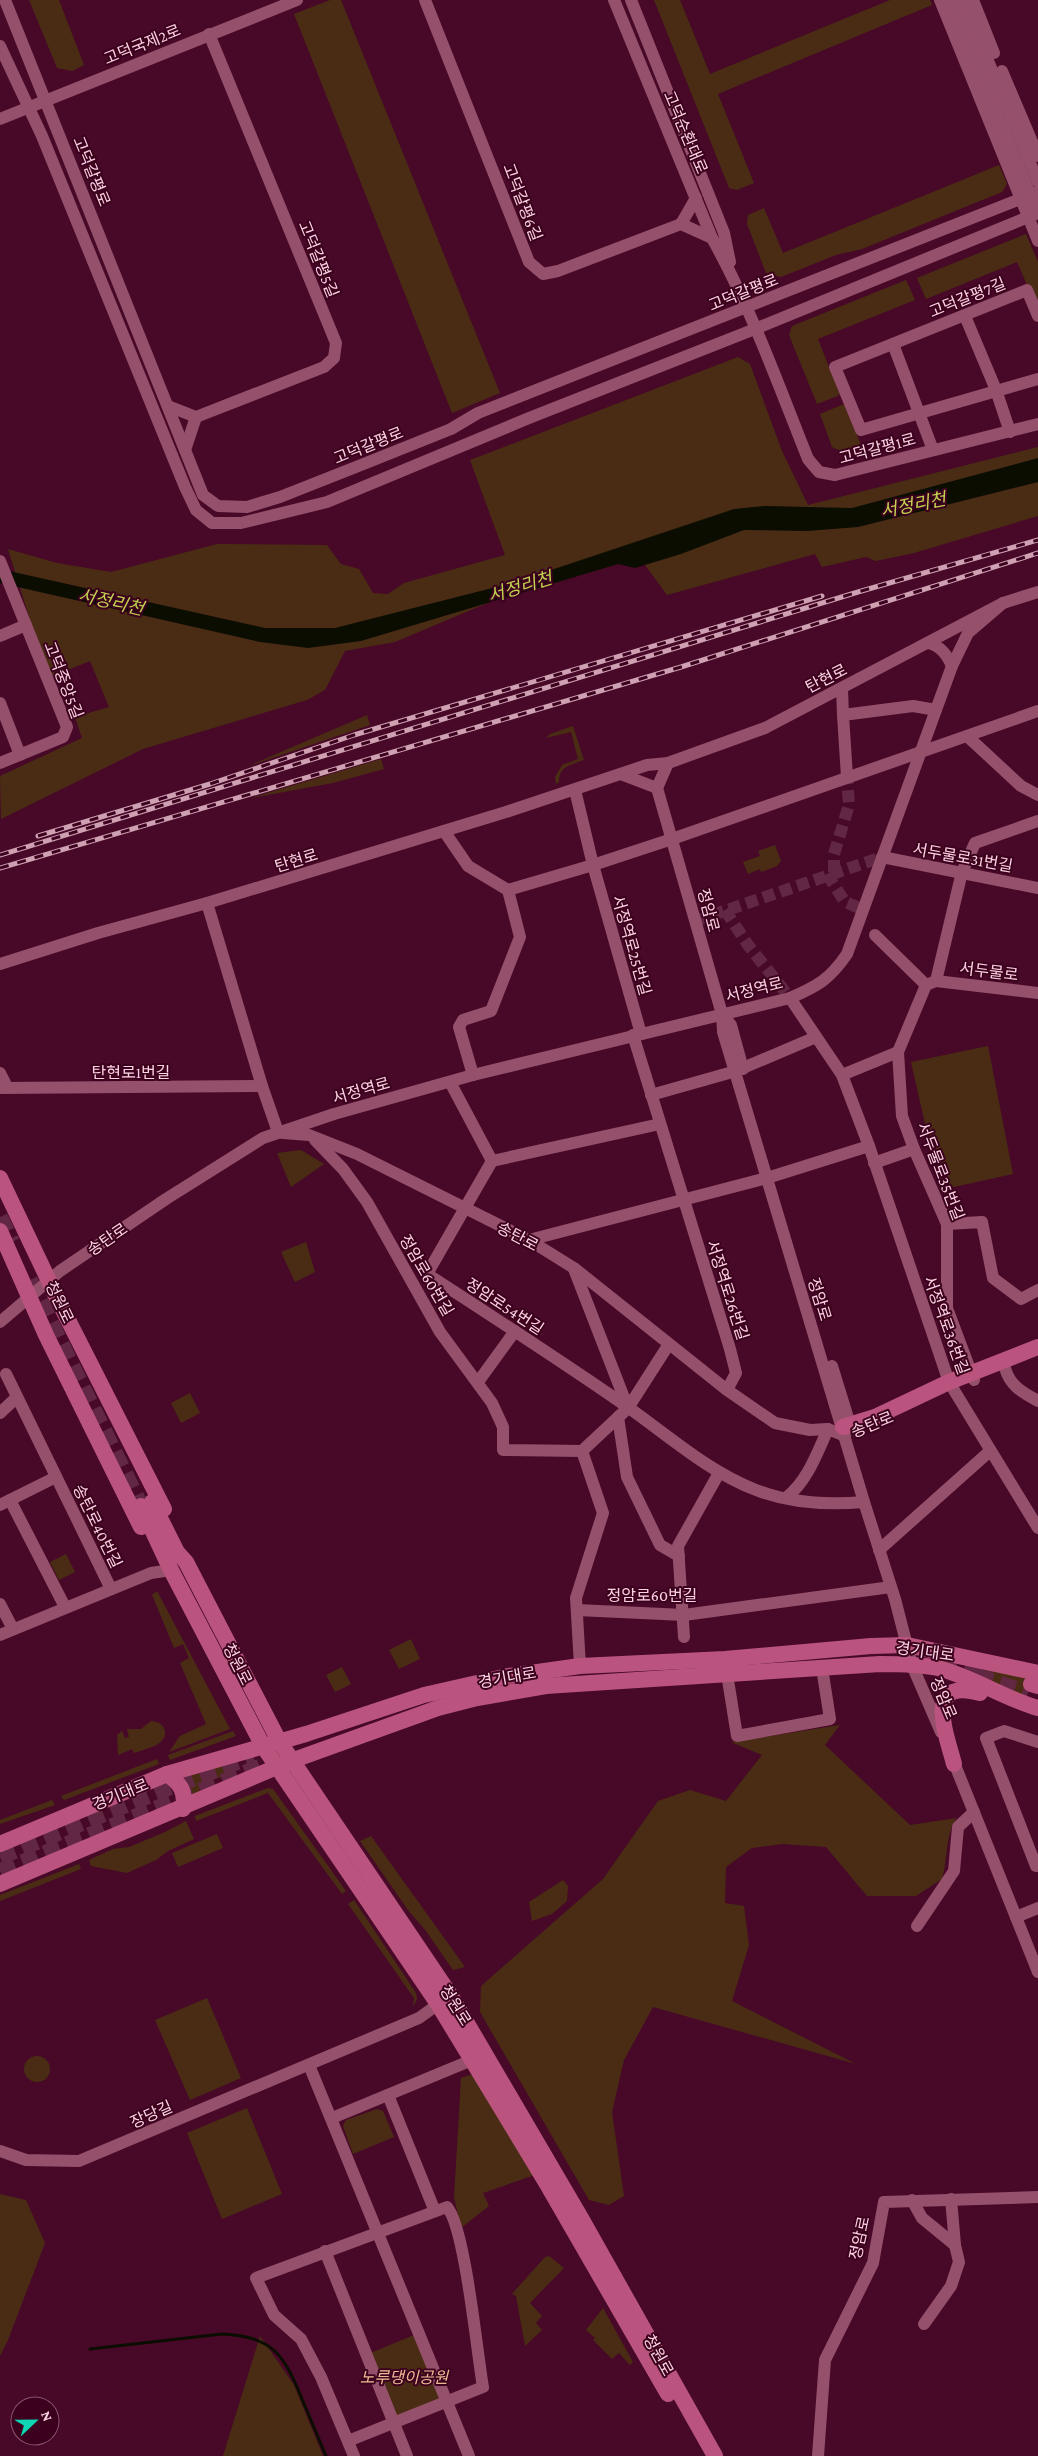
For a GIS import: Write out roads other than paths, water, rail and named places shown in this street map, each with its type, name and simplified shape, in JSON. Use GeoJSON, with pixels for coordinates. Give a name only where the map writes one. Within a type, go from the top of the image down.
{"type":"FeatureCollection","features":[{"type":"Feature","properties":{"kind":"main road","name":"청원로"},"geometry":{"type":"LineString","coordinates":[[0,1178],[182,1546],[186,1562]]}},
{"type":"Feature","properties":{"kind":"main road","name":"청원로"},"geometry":{"type":"LineString","coordinates":[[0,1231],[28,1297],[130,1508],[161,1564],[170,1570]]}},
{"type":"Feature","properties":{"kind":"main road"},"geometry":{"type":"LineString","coordinates":[[46,1335],[47,1327],[54,1321],[62,1318],[70,1322]]}},
{"type":"Feature","properties":{"kind":"main road","name":"송탄로"},"geometry":{"type":"LineString","coordinates":[[973,1377],[1038,1347]]}},
{"type":"Feature","properties":{"kind":"main road","name":"송탄로"},"geometry":{"type":"LineString","coordinates":[[844,1430],[951,1385],[1005,1368],[1038,1355]]}},
{"type":"Feature","properties":{"kind":"main road","name":"청원로"},"geometry":{"type":"LineString","coordinates":[[704,2456],[547,2184],[472,2060],[444,2000],[276,1768],[263,1746],[170,1570],[146,1504],[186,1562],[291,1762],[444,2000],[581,2218],[715,2456]]}},
{"type":"Feature","properties":{"kind":"main road","name":"경기대로"},"geometry":{"type":"LineString","coordinates":[[0,1844],[167,1774],[443,1690],[508,1676],[580,1666],[725,1659],[871,1646],[906,1646],[1034,1692]]}},
{"type":"Feature","properties":{"kind":"main road","name":"경기대로"},"geometry":{"type":"LineString","coordinates":[[0,1884],[183,1809],[291,1762],[438,1708],[477,1698],[546,1686],[880,1664],[937,1668],[954,1674],[1034,1692]]}},
{"type":"Feature","properties":{"kind":"main road"},"geometry":{"type":"LineString","coordinates":[[954,1764],[942,1714],[944,1700],[950,1692],[963,1688],[1034,1692]]}},
{"type":"Feature","properties":{"kind":"main road"},"geometry":{"type":"LineString","coordinates":[[167,1774],[182,1788],[185,1799],[183,1809]]}},
{"type":"Feature","properties":{"kind":"street","name":"고덕갈평로"},"geometry":{"type":"LineString","coordinates":[[5,0],[47,100],[203,495],[218,506],[247,507],[280,497],[451,429],[475,414],[1038,192]]}},
{"type":"Feature","properties":{"kind":"street","name":"고덕국제2로"},"geometry":{"type":"LineString","coordinates":[[0,119],[297,0]]}},
{"type":"Feature","properties":{"kind":"street","name":"고덕갈평6길"},"geometry":{"type":"LineString","coordinates":[[425,0],[529,262],[543,274],[558,271],[681,224]]}},
{"type":"Feature","properties":{"kind":"street","name":"고덕순환대로"},"geometry":{"type":"LineString","coordinates":[[614,0],[712,238],[733,274],[755,328]]}},
{"type":"Feature","properties":{"kind":"street","name":"고덕순환대로"},"geometry":{"type":"LineString","coordinates":[[631,0],[724,233],[733,274]]}},
{"type":"Feature","properties":{"kind":"street"},"geometry":{"type":"LineString","coordinates":[[940,0],[1020,198],[1035,214]]}},
{"type":"Feature","properties":{"kind":"street"},"geometry":{"type":"LineString","coordinates":[[961,2],[1038,156]]}},
{"type":"Feature","properties":{"kind":"street"},"geometry":{"type":"LineString","coordinates":[[961,2],[1038,182]]}},
{"type":"Feature","properties":{"kind":"street"},"geometry":{"type":"LineString","coordinates":[[961,2],[1035,214],[1038,241]]}},
{"type":"Feature","properties":{"kind":"street","name":"고덕갈평5길"},"geometry":{"type":"LineString","coordinates":[[196,417],[324,366],[334,358],[336,343],[209,34]]}},
{"type":"Feature","properties":{"kind":"street","name":"고덕갈평로"},"geometry":{"type":"LineString","coordinates":[[0,46],[18,88],[29,107],[184,487],[196,510],[212,523],[241,523],[327,502],[529,418],[1035,214]]}},
{"type":"Feature","properties":{"kind":"street"},"geometry":{"type":"LineString","coordinates":[[696,198],[681,224],[712,238]]}},
{"type":"Feature","properties":{"kind":"street","name":"고덕갈평7길"},"geometry":{"type":"LineString","coordinates":[[1038,316],[1027,290],[835,366],[861,430],[1038,379]]}},
{"type":"Feature","properties":{"kind":"street"},"geometry":{"type":"LineString","coordinates":[[965,316],[996,390],[1010,432]]}},
{"type":"Feature","properties":{"kind":"street","name":"고덕갈평1로"},"geometry":{"type":"LineString","coordinates":[[755,328],[808,458],[818,472],[835,475],[1038,424]]}},
{"type":"Feature","properties":{"kind":"street"},"geometry":{"type":"LineString","coordinates":[[893,344],[933,450]]}},
{"type":"Feature","properties":{"kind":"street"},"geometry":{"type":"LineString","coordinates":[[168,406],[196,417],[185,450]]}},
{"type":"Feature","properties":{"kind":"street"},"geometry":{"type":"LineString","coordinates":[[0,561],[26,625],[0,636]]}},
{"type":"Feature","properties":{"kind":"street"},"geometry":{"type":"LineString","coordinates":[[1036,592],[1038,606]]}},
{"type":"Feature","properties":{"kind":"street","name":"탄현로"},"geometry":{"type":"LineString","coordinates":[[0,964],[98,932],[207,903],[444,831],[638,769],[655,764],[668,764],[765,728],[1003,603],[1036,592]]}},
{"type":"Feature","properties":{"kind":"street","name":"서정역로"},"geometry":{"type":"LineString","coordinates":[[278,1132],[334,1114],[473,1075],[790,998],[819,985],[835,972],[847,954],[952,666],[968,633],[1003,603]]}},
{"type":"Feature","properties":{"kind":"street","name":"고덕중앙5길"},"geometry":{"type":"LineString","coordinates":[[0,763],[62,737],[68,727],[26,625]]}},
{"type":"Feature","properties":{"kind":"street"},"geometry":{"type":"LineString","coordinates":[[928,643],[939,647],[947,655],[952,666]]}},
{"type":"Feature","properties":{"kind":"street"},"geometry":{"type":"LineString","coordinates":[[842,689],[847,777]]}},
{"type":"Feature","properties":{"kind":"street"},"geometry":{"type":"LineString","coordinates":[[0,703],[20,755]]}},
{"type":"Feature","properties":{"kind":"street"},"geometry":{"type":"LineString","coordinates":[[843,715],[913,706],[936,710]]}},
{"type":"Feature","properties":{"kind":"street"},"geometry":{"type":"LineString","coordinates":[[508,890],[672,839],[1038,711]]}},
{"type":"Feature","properties":{"kind":"street"},"geometry":{"type":"LineString","coordinates":[[967,736],[1021,786],[1038,795]]}},
{"type":"Feature","properties":{"kind":"street"},"geometry":{"type":"LineString","coordinates":[[622,775],[657,788],[668,764]]}},
{"type":"Feature","properties":{"kind":"street"},"geometry":{"type":"LineString","coordinates":[[638,769],[640,783]]}},
{"type":"Feature","properties":{"kind":"street","name":"정암로"},"geometry":{"type":"LineString","coordinates":[[657,788],[722,1014],[723,1032],[739,1069],[864,1502],[891,1587],[912,1665],[974,1812],[1038,1972]]}},
{"type":"Feature","properties":{"kind":"street","name":"서정역로25번길"},"geometry":{"type":"LineString","coordinates":[[575,790],[637,1034]]}},
{"type":"Feature","properties":{"kind":"street","name":"서두물로35번길"},"geometry":{"type":"LineString","coordinates":[[973,1377],[947,1308],[946,1224],[902,1116],[898,1052],[931,983],[962,872],[976,843],[1038,821]]}},
{"type":"Feature","properties":{"kind":"street"},"geometry":{"type":"LineString","coordinates":[[444,831],[468,866],[508,890],[520,937],[491,1010],[463,1020],[459,1027],[473,1075]]}},
{"type":"Feature","properties":{"kind":"street","name":"서두물로31번길"},"geometry":{"type":"LineString","coordinates":[[882,857],[914,865],[962,872],[1038,888]]}},
{"type":"Feature","properties":{"kind":"street"},"geometry":{"type":"LineString","coordinates":[[207,903],[262,1086],[278,1132]]}},
{"type":"Feature","properties":{"kind":"street"},"geometry":{"type":"LineString","coordinates":[[875,935],[931,983]]}},
{"type":"Feature","properties":{"kind":"street","name":"서두물로"},"geometry":{"type":"LineString","coordinates":[[931,983],[1038,993]]}},
{"type":"Feature","properties":{"kind":"street","name":"서정역로36번길"},"geometry":{"type":"LineString","coordinates":[[790,998],[842,1075],[869,1146],[951,1385],[1038,1528]]}},
{"type":"Feature","properties":{"kind":"street","name":"서정역로26번길"},"geometry":{"type":"LineString","coordinates":[[637,1034],[651,1095],[730,1349],[736,1373],[727,1390]]}},
{"type":"Feature","properties":{"kind":"street"},"geometry":{"type":"LineString","coordinates":[[651,1095],[739,1069],[816,1037]]}},
{"type":"Feature","properties":{"kind":"street"},"geometry":{"type":"LineString","coordinates":[[842,1075],[898,1052]]}},
{"type":"Feature","properties":{"kind":"street"},"geometry":{"type":"LineString","coordinates":[[0,1073],[3,1088]]}},
{"type":"Feature","properties":{"kind":"street"},"geometry":{"type":"LineString","coordinates":[[450,1082],[492,1161]]}},
{"type":"Feature","properties":{"kind":"street","name":"탄현로1번길"},"geometry":{"type":"LineString","coordinates":[[3,1088],[262,1086]]}},
{"type":"Feature","properties":{"kind":"street"},"geometry":{"type":"LineString","coordinates":[[464,1207],[492,1161],[660,1124]]}},
{"type":"Feature","properties":{"kind":"street","name":"송탄로"},"geometry":{"type":"LineString","coordinates":[[0,1322],[49,1280],[166,1199],[263,1138],[278,1132],[309,1135],[357,1154],[529,1240],[574,1268],[727,1390],[776,1423],[810,1430],[844,1430]]}},
{"type":"Feature","properties":{"kind":"street","name":"정암로60번길"},"geometry":{"type":"LineString","coordinates":[[309,1135],[343,1169],[367,1202],[440,1332],[478,1382],[503,1427],[503,1450],[582,1451]]}},
{"type":"Feature","properties":{"kind":"street"},"geometry":{"type":"LineString","coordinates":[[529,1240],[771,1177],[869,1146]]}},
{"type":"Feature","properties":{"kind":"street"},"geometry":{"type":"LineString","coordinates":[[874,1163],[914,1149]]}},
{"type":"Feature","properties":{"kind":"street","name":"정암로54번길"},"geometry":{"type":"LineString","coordinates":[[464,1207],[426,1274],[515,1331],[628,1408],[719,1474],[757,1491],[787,1498],[832,1504],[864,1502]]}},
{"type":"Feature","properties":{"kind":"street"},"geometry":{"type":"LineString","coordinates":[[946,1224],[982,1222],[993,1278],[1021,1298],[1038,1290]]}},
{"type":"Feature","properties":{"kind":"street"},"geometry":{"type":"LineString","coordinates":[[574,1268],[628,1408]]}},
{"type":"Feature","properties":{"kind":"street"},"geometry":{"type":"LineString","coordinates":[[478,1382],[515,1331]]}},
{"type":"Feature","properties":{"kind":"street"},"geometry":{"type":"LineString","coordinates":[[580,1666],[576,1598],[602,1513],[582,1451],[628,1408],[669,1344]]}},
{"type":"Feature","properties":{"kind":"street"},"geometry":{"type":"LineString","coordinates":[[1005,1368],[1008,1379],[1015,1388],[1038,1401]]}},
{"type":"Feature","properties":{"kind":"street","name":"송탄로40번길"},"geometry":{"type":"LineString","coordinates":[[6,1374],[16,1398],[111,1589]]}},
{"type":"Feature","properties":{"kind":"street"},"geometry":{"type":"LineString","coordinates":[[0,1413],[16,1398]]}},
{"type":"Feature","properties":{"kind":"street"},"geometry":{"type":"LineString","coordinates":[[618,1417],[627,1477],[660,1545],[679,1556]]}},
{"type":"Feature","properties":{"kind":"street"},"geometry":{"type":"LineString","coordinates":[[787,1498],[796,1490],[812,1465],[844,1430]]}},
{"type":"Feature","properties":{"kind":"street"},"geometry":{"type":"LineString","coordinates":[[880,1550],[990,1451]]}},
{"type":"Feature","properties":{"kind":"street"},"geometry":{"type":"LineString","coordinates":[[684,1637],[678,1546],[719,1474]]}},
{"type":"Feature","properties":{"kind":"street","name":"송탄로40번길"},"geometry":{"type":"LineString","coordinates":[[56,1477],[5,1503],[65,1607]]}},
{"type":"Feature","properties":{"kind":"street","name":"송탄로40번길"},"geometry":{"type":"LineString","coordinates":[[0,1634],[111,1589],[151,1574],[170,1570]]}},
{"type":"Feature","properties":{"kind":"street","name":"정암로60번길"},"geometry":{"type":"LineString","coordinates":[[577,1610],[684,1615],[891,1587]]}},
{"type":"Feature","properties":{"kind":"street"},"geometry":{"type":"LineString","coordinates":[[0,1604],[13,1630]]}},
{"type":"Feature","properties":{"kind":"street"},"geometry":{"type":"LineString","coordinates":[[727,1674],[737,1736],[830,1718],[822,1668]]}},
{"type":"Feature","properties":{"kind":"street"},"geometry":{"type":"LineString","coordinates":[[1038,1742],[1004,1731],[986,1738],[1036,1866],[1038,1866]]}},
{"type":"Feature","properties":{"kind":"street"},"geometry":{"type":"LineString","coordinates":[[917,1926],[954,1871],[958,1828],[974,1812]]}},
{"type":"Feature","properties":{"kind":"street"},"geometry":{"type":"LineString","coordinates":[[1016,1917],[1038,1908]]}},
{"type":"Feature","properties":{"kind":"street","name":"장당길"},"geometry":{"type":"LineString","coordinates":[[0,2151],[26,2160],[80,2162],[419,2018],[444,2000]]}},
{"type":"Feature","properties":{"kind":"street"},"geometry":{"type":"LineString","coordinates":[[332,2118],[472,2060]]}},
{"type":"Feature","properties":{"kind":"street"},"geometry":{"type":"LineString","coordinates":[[309,2065],[379,2231],[469,2456]]}},
{"type":"Feature","properties":{"kind":"street"},"geometry":{"type":"LineString","coordinates":[[388,2096],[434,2209]]}},
{"type":"Feature","properties":{"kind":"street","name":"정암로"},"geometry":{"type":"LineString","coordinates":[[818,2456],[826,2360],[873,2263],[884,2202],[1038,2197]]}},
{"type":"Feature","properties":{"kind":"street"},"geometry":{"type":"LineString","coordinates":[[924,2324],[951,2286],[960,2262],[955,2245],[951,2199]]}},
{"type":"Feature","properties":{"kind":"street"},"geometry":{"type":"LineString","coordinates":[[912,2200],[922,2218],[955,2245]]}},
{"type":"Feature","properties":{"kind":"street"},"geometry":{"type":"LineString","coordinates":[[348,2441],[483,2387],[460,2238],[452,2212],[447,2206],[434,2209],[256,2278],[274,2314],[301,2339],[321,2377],[354,2456]]}},
{"type":"Feature","properties":{"kind":"street"},"geometry":{"type":"LineString","coordinates":[[325,2251],[407,2456]]}},
{"type":"Feature","properties":{"kind":"street"},"geometry":{"type":"LineString","coordinates":[[693,2416],[719,2456]]}},
{"type":"Feature","properties":{"kind":"water","name":"서정리천"},"geometry":{"type":"Polygon","coordinates":[[[1038,458],[1038,482],[858,527],[807,531],[744,530],[681,554],[635,568],[618,564],[361,641],[308,648],[260,642],[0,583],[0,569],[265,628],[335,628],[512,583],[734,509],[765,506],[852,508],[1038,458]]]}},
{"type":"Feature","properties":{"kind":"waterway"},"geometry":{"type":"LineString","coordinates":[[90,2349],[222,2334],[253,2339],[265,2344],[274,2351],[289,2371],[326,2456]]}},
{"type":"Feature","properties":{"kind":"tunnel"},"geometry":{"type":"LineString","coordinates":[[834,872],[834,854],[849,805],[847,777]]}},
{"type":"Feature","properties":{"kind":"tunnel"},"geometry":{"type":"LineString","coordinates":[[695,921],[882,857]]}},
{"type":"Feature","properties":{"kind":"tunnel"},"geometry":{"type":"LineString","coordinates":[[827,874],[845,902],[862,909]]}},
{"type":"Feature","properties":{"kind":"tunnel"},"geometry":{"type":"LineString","coordinates":[[725,910],[748,945],[790,998]]}},
{"type":"Feature","properties":{"kind":"tunnel"},"geometry":{"type":"LineString","coordinates":[[0,1217],[12,1242]]}},
{"type":"Feature","properties":{"kind":"tunnel"},"geometry":{"type":"LineString","coordinates":[[30,1280],[141,1506]]}},
{"type":"Feature","properties":{"kind":"tunnel"},"geometry":{"type":"LineString","coordinates":[[942,1659],[990,1673]]}},
{"type":"Feature","properties":{"kind":"tunnel"},"geometry":{"type":"LineString","coordinates":[[977,1676],[1028,1693]]}},
{"type":"Feature","properties":{"kind":"tunnel"},"geometry":{"type":"LineString","coordinates":[[0,1857],[160,1791],[253,1756]]}},
{"type":"Feature","properties":{"kind":"tunnel"},"geometry":{"type":"LineString","coordinates":[[0,1871],[267,1764]]}},
{"type":"Feature","properties":{"kind":"railway"},"geometry":{"type":"LineString","coordinates":[[0,855],[858,592],[1038,540]]}},
{"type":"Feature","properties":{"kind":"railway"},"geometry":{"type":"LineString","coordinates":[[0,868],[681,667],[1038,553]]}},
{"type":"Feature","properties":{"kind":"railway"},"geometry":{"type":"LineString","coordinates":[[38,836],[210,784],[354,735],[822,596]]}},
{"type":"Feature","properties":{"kind":"park label","name":"노루댕이공원"},"geometry":{"type":"Point","coordinates":[404,2377]}}]}
